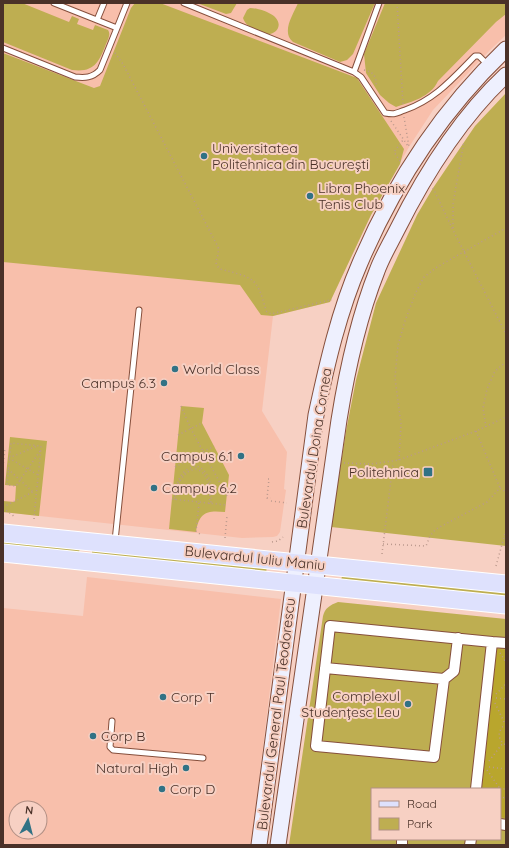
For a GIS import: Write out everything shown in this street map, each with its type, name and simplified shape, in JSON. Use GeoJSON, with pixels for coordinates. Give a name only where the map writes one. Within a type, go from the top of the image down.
{"type":"FeatureCollection","features":[{"type":"Feature","properties":{"kind":"main road","name":"Bulevardul Doina Cornea"},"geometry":{"type":"LineString","coordinates":[[293,582],[316,414],[328,362],[345,304],[359,264],[390,202],[419,153],[457,101],[506,49]]}},
{"type":"Feature","properties":{"kind":"main road","name":"Bulevardul Doina Cornea"},"geometry":{"type":"LineString","coordinates":[[315,584],[332,463],[348,366],[377,270],[409,206],[458,130],[490,90],[506,75]]}},
{"type":"Feature","properties":{"kind":"main road","name":"Bulevardul Iuliu Maniu"},"geometry":{"type":"LineString","coordinates":[[3,533],[506,584]]}},
{"type":"Feature","properties":{"kind":"main road","name":"Bulevardul Iuliu Maniu"},"geometry":{"type":"LineString","coordinates":[[3,553],[315,584],[506,605]]}},
{"type":"Feature","properties":{"kind":"main road","name":"Bulevardul General Paul Teodorescu"},"geometry":{"type":"LineString","coordinates":[[259,845],[293,582]]}},
{"type":"Feature","properties":{"kind":"main road","name":"Bulevardul General Paul Teodorescu"},"geometry":{"type":"LineString","coordinates":[[278,845],[315,584]]}},
{"type":"Feature","properties":{"kind":"street"},"geometry":{"type":"LineString","coordinates":[[444,679],[434,757],[316,746],[330,626],[506,644]]}},
{"type":"Feature","properties":{"kind":"street"},"geometry":{"type":"LineString","coordinates":[[325,668],[444,679],[454,671],[458,638]]}},
{"type":"Feature","properties":{"kind":"street"},"geometry":{"type":"LineString","coordinates":[[476,788],[482,766],[492,642]]}},
{"type":"Feature","properties":{"kind":"lane"},"geometry":{"type":"LineString","coordinates":[[54,3],[117,28]]}},
{"type":"Feature","properties":{"kind":"lane"},"geometry":{"type":"LineString","coordinates":[[97,20],[104,3]]}},
{"type":"Feature","properties":{"kind":"lane"},"geometry":{"type":"LineString","coordinates":[[3,48],[75,77],[91,77],[100,70],[127,3]]}},
{"type":"Feature","properties":{"kind":"lane"},"geometry":{"type":"LineString","coordinates":[[184,3],[354,72],[361,77],[385,113],[394,115],[426,101],[439,92],[475,56],[479,56],[489,66]]}},
{"type":"Feature","properties":{"kind":"lane"},"geometry":{"type":"LineString","coordinates":[[354,72],[380,3]]}},
{"type":"Feature","properties":{"kind":"lane"},"geometry":{"type":"LineString","coordinates":[[114,544],[139,310]]}},
{"type":"Feature","properties":{"kind":"lane"},"geometry":{"type":"LineString","coordinates":[[112,721],[110,747],[112,750],[203,758]]}},
{"type":"Feature","properties":{"kind":"path"},"geometry":{"type":"LineString","coordinates":[[385,113],[409,147],[403,110],[397,3]]}},
{"type":"Feature","properties":{"kind":"path"},"geometry":{"type":"LineString","coordinates":[[110,47],[123,64],[218,247],[219,255],[216,262],[217,266],[220,269],[252,279],[259,288],[266,311],[271,314],[330,300],[335,301]]}},
{"type":"Feature","properties":{"kind":"path"},"geometry":{"type":"LineString","coordinates":[[363,70],[370,71],[375,74],[375,91]]}},
{"type":"Feature","properties":{"kind":"path"},"geometry":{"type":"LineString","coordinates":[[453,230],[453,204],[465,137],[458,130]]}},
{"type":"Feature","properties":{"kind":"path"},"geometry":{"type":"LineString","coordinates":[[402,164],[394,152],[403,140]]}},
{"type":"Feature","properties":{"kind":"path"},"geometry":{"type":"LineString","coordinates":[[433,188],[506,334]]}},
{"type":"Feature","properties":{"kind":"path"},"geometry":{"type":"LineString","coordinates":[[399,460],[401,424],[396,378],[398,345],[416,292],[424,278],[437,267],[506,228]]}},
{"type":"Feature","properties":{"kind":"path"},"geometry":{"type":"LineString","coordinates":[[486,427],[483,408],[487,388],[495,371],[506,362]]}},
{"type":"Feature","properties":{"kind":"path"},"geometry":{"type":"LineString","coordinates":[[181,406],[191,429],[227,496]]}},
{"type":"Feature","properties":{"kind":"path"},"geometry":{"type":"LineString","coordinates":[[332,463],[371,464],[393,462],[476,431],[506,417]]}},
{"type":"Feature","properties":{"kind":"path"},"geometry":{"type":"LineString","coordinates":[[178,435],[202,423]]}},
{"type":"Feature","properties":{"kind":"path"},"geometry":{"type":"LineString","coordinates":[[476,431],[500,488],[506,492]]}},
{"type":"Feature","properties":{"kind":"path"},"geometry":{"type":"LineString","coordinates":[[7,485],[11,443],[41,446],[34,519]]}},
{"type":"Feature","properties":{"kind":"path"},"geometry":{"type":"LineString","coordinates":[[9,458],[38,446]]}},
{"type":"Feature","properties":{"kind":"path"},"geometry":{"type":"LineString","coordinates":[[175,467],[214,446]]}},
{"type":"Feature","properties":{"kind":"path"},"geometry":{"type":"LineString","coordinates":[[3,467],[5,448]]}},
{"type":"Feature","properties":{"kind":"path"},"geometry":{"type":"LineString","coordinates":[[3,485],[16,486],[40,451]]}},
{"type":"Feature","properties":{"kind":"path"},"geometry":{"type":"LineString","coordinates":[[9,458],[38,475]]}},
{"type":"Feature","properties":{"kind":"path"},"geometry":{"type":"LineString","coordinates":[[382,554],[393,462]]}},
{"type":"Feature","properties":{"kind":"path"},"geometry":{"type":"LineString","coordinates":[[8,469],[33,492]]}},
{"type":"Feature","properties":{"kind":"path"},"geometry":{"type":"LineString","coordinates":[[175,499],[177,488],[182,477],[189,471],[196,469],[202,472],[207,480],[210,493],[209,503]]}},
{"type":"Feature","properties":{"kind":"path"},"geometry":{"type":"LineString","coordinates":[[268,479],[270,479],[267,498],[287,503]]}},
{"type":"Feature","properties":{"kind":"path"},"geometry":{"type":"LineString","coordinates":[[383,544],[426,546],[430,536],[436,530],[488,502],[500,488]]}},
{"type":"Feature","properties":{"kind":"path"},"geometry":{"type":"LineString","coordinates":[[15,517],[3,507],[36,490]]}},
{"type":"Feature","properties":{"kind":"path"},"geometry":{"type":"LineString","coordinates":[[172,499],[226,505]]}},
{"type":"Feature","properties":{"kind":"path"},"geometry":{"type":"LineString","coordinates":[[200,502],[196,531],[201,535]]}},
{"type":"Feature","properties":{"kind":"path"},"geometry":{"type":"LineString","coordinates":[[224,538],[227,516]]}},
{"type":"Feature","properties":{"kind":"path"},"geometry":{"type":"LineString","coordinates":[[496,566],[506,530]]}},
{"type":"Feature","properties":{"kind":"path"},"geometry":{"type":"LineString","coordinates":[[272,542],[278,541],[282,537]]}},
{"type":"Feature","properties":{"kind":"path"},"geometry":{"type":"LineString","coordinates":[[506,684],[492,697],[506,724],[501,728],[499,733],[500,739],[506,745]]}},
{"type":"Feature","properties":{"kind":"path"},"geometry":{"type":"LineString","coordinates":[[482,766],[503,743]]}},
{"type":"Feature","properties":{"kind":"path"},"geometry":{"type":"LineString","coordinates":[[482,766],[506,769]]}},
{"type":"Feature","properties":{"kind":"path"},"geometry":{"type":"LineString","coordinates":[[482,766],[498,788]]}},
{"type":"Feature","properties":{"kind":"shaded area","name":"Universitatea Politehnica din București"},"geometry":{"type":"Polygon","coordinates":[[[3,3],[506,3],[506,35],[433,110],[409,147],[371,215],[330,302],[273,316],[262,411],[287,452],[284,489],[286,490],[280,532],[277,536],[242,538],[3,512],[3,3]]]}},
{"type":"Feature","properties":{"kind":"shaded area"},"geometry":{"type":"Polygon","coordinates":[[[87,577],[281,599],[251,845],[3,845],[3,608],[83,616],[87,577]]]}},
{"type":"Feature","properties":{"kind":"shaded area"},"geometry":{"type":"Polygon","coordinates":[[[497,649],[506,650],[506,818],[501,817],[501,788],[482,788],[497,649]]]}},
{"type":"Feature","properties":{"kind":"green space"},"geometry":{"type":"Polygon","coordinates":[[[3,3],[22,3],[69,22],[72,16],[79,19],[77,24],[93,30],[95,25],[108,30],[109,37],[101,56],[91,68],[86,70],[72,70],[3,42],[3,3]]]}},
{"type":"Feature","properties":{"kind":"green space","name":"Universitatea Politehnica din București"},"geometry":{"type":"Polygon","coordinates":[[[135,3],[160,3],[357,78],[404,149],[400,164],[371,215],[330,302],[273,316],[261,315],[240,285],[3,262],[3,53],[94,88],[100,86],[131,8],[135,3]]]}},
{"type":"Feature","properties":{"kind":"green space"},"geometry":{"type":"Polygon","coordinates":[[[197,3],[237,3],[231,13],[226,14],[197,3]]]}},
{"type":"Feature","properties":{"kind":"green space"},"geometry":{"type":"Polygon","coordinates":[[[298,3],[375,3],[353,54],[347,60],[340,62],[293,42],[290,38],[288,33],[289,23],[298,3]]]}},
{"type":"Feature","properties":{"kind":"green space"},"geometry":{"type":"Polygon","coordinates":[[[385,3],[506,3],[506,14],[496,22],[438,81],[431,91],[420,98],[396,107],[380,95],[366,73],[364,54],[385,3]]]}},
{"type":"Feature","properties":{"kind":"green space"},"geometry":{"type":"Polygon","coordinates":[[[250,8],[259,9],[274,16],[279,23],[276,31],[268,34],[253,29],[247,24],[243,18],[247,10],[250,8]]]}},
{"type":"Feature","properties":{"kind":"green space"},"geometry":{"type":"Polygon","coordinates":[[[506,93],[506,546],[331,527],[346,431],[356,380],[376,303],[417,215],[433,188],[475,126],[506,93]]]}},
{"type":"Feature","properties":{"kind":"green space"},"geometry":{"type":"Polygon","coordinates":[[[181,406],[204,408],[202,423],[229,475],[225,512],[213,511],[202,516],[197,525],[196,532],[169,529],[181,406]]]}},
{"type":"Feature","properties":{"kind":"green space"},"geometry":{"type":"Polygon","coordinates":[[[10,437],[47,441],[39,516],[3,512],[3,501],[15,502],[16,486],[5,485],[10,437]]]}},
{"type":"Feature","properties":{"kind":"green space"},"geometry":{"type":"Polygon","coordinates":[[[3,537],[80,548],[76,555],[3,548],[3,537]]]}},
{"type":"Feature","properties":{"kind":"green space"},"geometry":{"type":"Polygon","coordinates":[[[92,549],[267,564],[266,575],[92,554],[92,549]]]}},
{"type":"Feature","properties":{"kind":"green space"},"geometry":{"type":"Polygon","coordinates":[[[342,576],[506,592],[506,597],[341,581],[342,576]]]}},
{"type":"Feature","properties":{"kind":"green space","name":"Complexul Studențesc Leu"},"geometry":{"type":"Polygon","coordinates":[[[338,602],[506,619],[506,845],[289,845],[323,616],[330,606],[338,602]]]}},
{"type":"Feature","properties":{"kind":"place","name":"Universitatea Politehnica din București"},"geometry":{"type":"Point","coordinates":[204,156]}},
{"type":"Feature","properties":{"kind":"place","name":"Libra Phoenix Tenis Club"},"geometry":{"type":"Point","coordinates":[310,196]}},
{"type":"Feature","properties":{"kind":"place","name":"World Class"},"geometry":{"type":"Point","coordinates":[175,369]}},
{"type":"Feature","properties":{"kind":"place","name":"Campus 6.3"},"geometry":{"type":"Point","coordinates":[164,383]}},
{"type":"Feature","properties":{"kind":"place","name":"Campus 6.1"},"geometry":{"type":"Point","coordinates":[241,456]}},
{"type":"Feature","properties":{"kind":"place","name":"Politehnica"},"geometry":{"type":"Point","coordinates":[428,472]}},
{"type":"Feature","properties":{"kind":"place","name":"Campus 6.2"},"geometry":{"type":"Point","coordinates":[154,488]}},
{"type":"Feature","properties":{"kind":"place","name":"Corp T"},"geometry":{"type":"Point","coordinates":[163,697]}},
{"type":"Feature","properties":{"kind":"place","name":"Complexul Studențesc Leu"},"geometry":{"type":"Point","coordinates":[408,704]}},
{"type":"Feature","properties":{"kind":"place","name":"Corp B"},"geometry":{"type":"Point","coordinates":[93,736]}},
{"type":"Feature","properties":{"kind":"place","name":"Natural High"},"geometry":{"type":"Point","coordinates":[186,768]}},
{"type":"Feature","properties":{"kind":"place","name":"Corp D"},"geometry":{"type":"Point","coordinates":[162,789]}}]}
